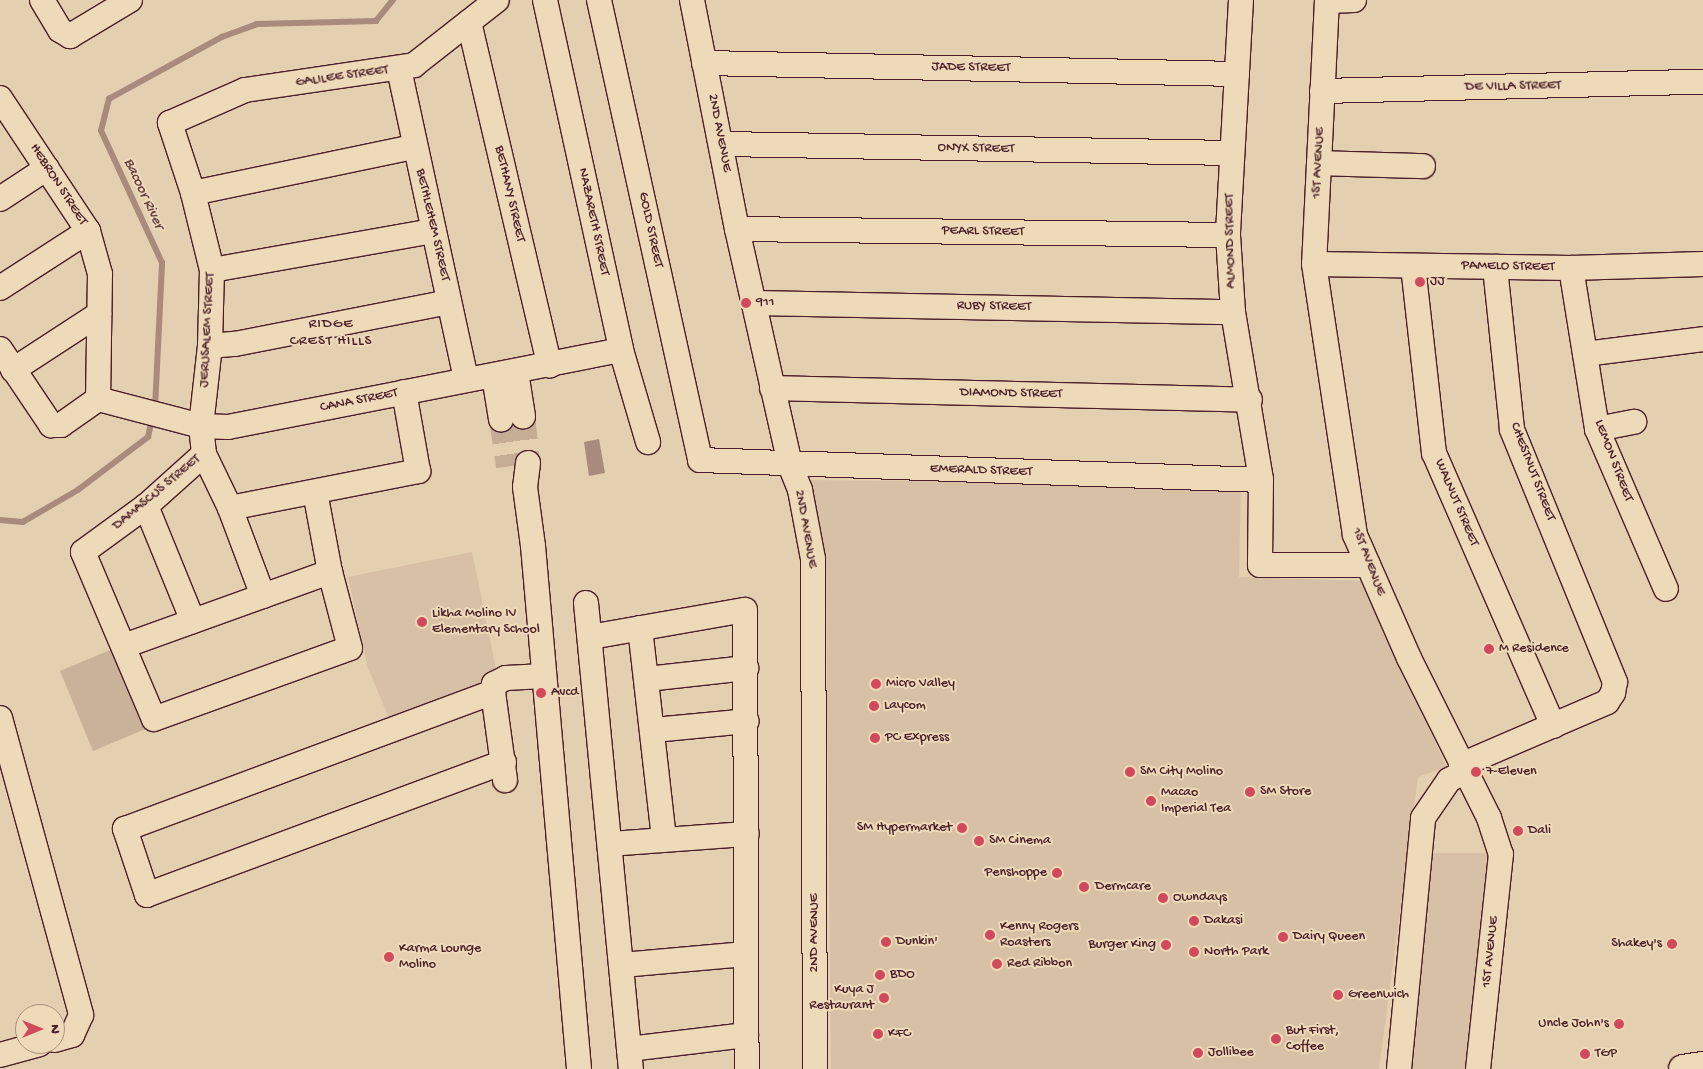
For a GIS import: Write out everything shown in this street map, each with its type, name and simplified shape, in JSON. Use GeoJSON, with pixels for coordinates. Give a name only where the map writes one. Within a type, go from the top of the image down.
{"type":"FeatureCollection","features":[{"type":"Feature","properties":{"kind":"main road"},"geometry":{"type":"LineString","coordinates":[[1683,1069],[1703,1066]]}},
{"type":"Feature","properties":{"kind":"street"},"geometry":{"type":"LineString","coordinates":[[42,0],[66,35],[73,36],[127,1]]}},
{"type":"Feature","properties":{"kind":"street","name":"GALILEE STREET"},"geometry":{"type":"LineString","coordinates":[[170,123],[245,90],[399,69],[414,65],[497,0]]}},
{"type":"Feature","properties":{"kind":"street","name":"NAZARETH STREET"},"geometry":{"type":"LineString","coordinates":[[545,0],[621,350],[648,442]]}},
{"type":"Feature","properties":{"kind":"street","name":"GOLD STREET"},"geometry":{"type":"LineString","coordinates":[[599,0],[700,460]]}},
{"type":"Feature","properties":{"kind":"street","name":"2ND AVENUE"},"geometry":{"type":"LineString","coordinates":[[692,0],[722,144],[737,228],[790,465],[800,490],[812,559],[815,1069]]}},
{"type":"Feature","properties":{"kind":"street","name":"ALMOND STREET"},"geometry":{"type":"LineString","coordinates":[[1241,0],[1230,154],[1228,235],[1233,312],[1250,400],[1261,480],[1260,565],[1368,565]]}},
{"type":"Feature","properties":{"kind":"street"},"geometry":{"type":"LineString","coordinates":[[1327,0],[1354,0]]}},
{"type":"Feature","properties":{"kind":"street","name":"1ST AVENUE"},"geometry":{"type":"LineString","coordinates":[[1327,0],[1314,264],[1355,535],[1462,769],[1489,818],[1501,854],[1478,1069]]}},
{"type":"Feature","properties":{"kind":"street","name":"BETHANY STREET"},"geometry":{"type":"LineString","coordinates":[[469,22],[550,366]]}},
{"type":"Feature","properties":{"kind":"street","name":"JADE STREET"},"geometry":{"type":"LineString","coordinates":[[704,63],[1237,74]]}},
{"type":"Feature","properties":{"kind":"street","name":"BETHLEHEM STREET"},"geometry":{"type":"LineString","coordinates":[[399,69],[414,147],[466,380]]}},
{"type":"Feature","properties":{"kind":"street","name":"DE VILLA STREET"},"geometry":{"type":"LineString","coordinates":[[1322,91],[1703,82]]}},
{"type":"Feature","properties":{"kind":"street","name":"HEBRON STREET"},"geometry":{"type":"LineString","coordinates":[[2,106],[47,168],[88,231],[100,274],[98,399]]}},
{"type":"Feature","properties":{"kind":"street","name":"JERUSALEM STREET"},"geometry":{"type":"LineString","coordinates":[[170,123],[193,193],[212,270],[210,346],[201,426],[204,454]]}},
{"type":"Feature","properties":{"kind":"street","name":"ONYX STREET"},"geometry":{"type":"LineString","coordinates":[[722,144],[1230,154]]}},
{"type":"Feature","properties":{"kind":"street"},"geometry":{"type":"LineString","coordinates":[[193,193],[414,147]]}},
{"type":"Feature","properties":{"kind":"street"},"geometry":{"type":"LineString","coordinates":[[1319,163],[1423,166]]}},
{"type":"Feature","properties":{"kind":"street"},"geometry":{"type":"LineString","coordinates":[[0,199],[47,168]]}},
{"type":"Feature","properties":{"kind":"street","name":"PEARL STREET"},"geometry":{"type":"LineString","coordinates":[[737,228],[1228,235]]}},
{"type":"Feature","properties":{"kind":"street"},"geometry":{"type":"LineString","coordinates":[[0,288],[88,231]]}},
{"type":"Feature","properties":{"kind":"street"},"geometry":{"type":"LineString","coordinates":[[212,270],[434,231]]}},
{"type":"Feature","properties":{"kind":"street","name":"PAMELO STREET"},"geometry":{"type":"LineString","coordinates":[[1314,264],[1571,268],[1703,264]]}},
{"type":"Feature","properties":{"kind":"street","name":"WALNUT STREET"},"geometry":{"type":"LineString","coordinates":[[1413,266],[1434,453],[1553,726]]}},
{"type":"Feature","properties":{"kind":"street","name":"CHESTNUT STREET"},"geometry":{"type":"LineString","coordinates":[[1399,1069],[1423,818],[1449,780],[1462,769],[1607,702],[1614,693],[1615,682],[1610,666],[1512,429],[1495,267]]}},
{"type":"Feature","properties":{"kind":"street","name":"LEMON STREET"},"geometry":{"type":"LineString","coordinates":[[1571,268],[1597,429],[1666,589]]}},
{"type":"Feature","properties":{"kind":"street"},"geometry":{"type":"LineString","coordinates":[[210,346],[235,344],[449,302]]}},
{"type":"Feature","properties":{"kind":"street","name":"RUBY STREET"},"geometry":{"type":"LineString","coordinates":[[754,303],[1233,312]]}},
{"type":"Feature","properties":{"kind":"street"},"geometry":{"type":"LineString","coordinates":[[13,370],[99,314]]}},
{"type":"Feature","properties":{"kind":"street"},"geometry":{"type":"LineString","coordinates":[[1585,354],[1703,339]]}},
{"type":"Feature","properties":{"kind":"street"},"geometry":{"type":"LineString","coordinates":[[0,349],[13,370],[55,426],[61,425],[98,399]]}},
{"type":"Feature","properties":{"kind":"street","name":"CANA STREET"},"geometry":{"type":"LineString","coordinates":[[98,399],[201,426],[228,427],[466,380],[550,366],[621,350]]}},
{"type":"Feature","properties":{"kind":"street"},"geometry":{"type":"LineString","coordinates":[[505,374],[512,417]]}},
{"type":"Feature","properties":{"kind":"street","name":"DIAMOND STREET"},"geometry":{"type":"LineString","coordinates":[[772,388],[1250,400]]}},
{"type":"Feature","properties":{"kind":"street"},"geometry":{"type":"LineString","coordinates":[[230,508],[418,471],[404,392]]}},
{"type":"Feature","properties":{"kind":"street"},"geometry":{"type":"LineString","coordinates":[[1597,429],[1634,422]]}},
{"type":"Feature","properties":{"kind":"street","name":"DAMASCUS STREET"},"geometry":{"type":"LineString","coordinates":[[124,646],[83,552],[146,506],[204,454],[230,508],[263,596]]}},
{"type":"Feature","properties":{"kind":"street","name":"EMERALD STREET"},"geometry":{"type":"LineString","coordinates":[[700,460],[790,465],[1261,480]]}},
{"type":"Feature","properties":{"kind":"street"},"geometry":{"type":"LineString","coordinates":[[518,464],[525,487],[579,1069]]}},
{"type":"Feature","properties":{"kind":"street"},"geometry":{"type":"LineString","coordinates":[[316,492],[330,572],[350,648],[154,719],[124,646],[330,572]]}},
{"type":"Feature","properties":{"kind":"street"},"geometry":{"type":"LineString","coordinates":[[146,506],[193,622]]}},
{"type":"Feature","properties":{"kind":"street"},"geometry":{"type":"LineString","coordinates":[[586,603],[630,1059],[746,1036]]}},
{"type":"Feature","properties":{"kind":"street"},"geometry":{"type":"LineString","coordinates":[[590,636],[746,610],[747,1069]]}},
{"type":"Feature","properties":{"kind":"street"},"geometry":{"type":"LineString","coordinates":[[640,628],[654,730],[664,840]]}},
{"type":"Feature","properties":{"kind":"street"},"geometry":{"type":"LineString","coordinates":[[647,679],[746,668]]}},
{"type":"Feature","properties":{"kind":"street"},"geometry":{"type":"LineString","coordinates":[[493,692],[125,829],[147,895],[505,771],[493,692],[494,684],[506,678],[544,676]]}},
{"type":"Feature","properties":{"kind":"street"},"geometry":{"type":"LineString","coordinates":[[0,718],[80,1015],[72,1036],[65,1038]]}},
{"type":"Feature","properties":{"kind":"street"},"geometry":{"type":"LineString","coordinates":[[654,730],[747,721]]}},
{"type":"Feature","properties":{"kind":"street"},"geometry":{"type":"LineString","coordinates":[[610,844],[747,834]]}},
{"type":"Feature","properties":{"kind":"street"},"geometry":{"type":"LineString","coordinates":[[622,965],[746,954]]}},
{"type":"Feature","properties":{"kind":"street"},"geometry":{"type":"LineString","coordinates":[[0,1055],[15,1051]]}},
{"type":"Feature","properties":{"kind":"shaded area"},"geometry":{"type":"Polygon","coordinates":[[[599,439],[605,473],[589,476],[584,442],[599,439]]]}},
{"type":"Feature","properties":{"kind":"shaded area","name":"SM City Molino"},"geometry":{"type":"Polygon","coordinates":[[[803,480],[1241,484],[1239,577],[1368,581],[1446,767],[1418,777],[1379,1069],[831,1069],[826,563],[803,480]]]}},
{"type":"Feature","properties":{"kind":"shaded area","name":"Likha Molino IV Elementary School"},"geometry":{"type":"Polygon","coordinates":[[[472,552],[497,674],[460,698],[392,725],[368,668],[348,577],[472,552]]]}},
{"type":"Feature","properties":{"kind":"shaded area"},"geometry":{"type":"Polygon","coordinates":[[[115,648],[148,728],[93,751],[60,671],[115,648]]]}},
{"type":"Feature","properties":{"kind":"shaded area"},"geometry":{"type":"Polygon","coordinates":[[[1427,853],[1492,853],[1467,1069],[1406,1069],[1427,853]]]}},
{"type":"Feature","properties":{"kind":"waterway","name":"Bacoor River"},"geometry":{"type":"LineString","coordinates":[[155,408],[162,263],[101,131],[109,99],[222,37],[257,24],[376,21],[393,0]]}},
{"type":"Feature","properties":{"kind":"waterway","name":"Bacoor River"},"geometry":{"type":"LineString","coordinates":[[0,520],[23,522],[78,490],[148,437],[152,419]]}},
{"type":"Feature","properties":{"kind":"tunnel"},"geometry":{"type":"LineString","coordinates":[[523,416],[528,463]]}},
{"type":"Feature","properties":{"kind":"tunnel"},"geometry":{"type":"LineString","coordinates":[[501,419],[508,466]]}},
{"type":"Feature","properties":{"kind":"place","name":"JJ"},"geometry":{"type":"Point","coordinates":[1420,282]}},
{"type":"Feature","properties":{"kind":"place","name":"911"},"geometry":{"type":"Point","coordinates":[746,303]}},
{"type":"Feature","properties":{"kind":"place","name":"Likha Molino IV Elementary School"},"geometry":{"type":"Point","coordinates":[422,622]}},
{"type":"Feature","properties":{"kind":"place","name":"M Residence"},"geometry":{"type":"Point","coordinates":[1489,649]}},
{"type":"Feature","properties":{"kind":"place","name":"Micro Valley"},"geometry":{"type":"Point","coordinates":[876,684]}},
{"type":"Feature","properties":{"kind":"place","name":"Avcd"},"geometry":{"type":"Point","coordinates":[541,693]}},
{"type":"Feature","properties":{"kind":"place","name":"Laycom"},"geometry":{"type":"Point","coordinates":[874,706]}},
{"type":"Feature","properties":{"kind":"place","name":"PC Express"},"geometry":{"type":"Point","coordinates":[875,738]}},
{"type":"Feature","properties":{"kind":"place","name":"SM City Molino"},"geometry":{"type":"Point","coordinates":[1130,772]}},
{"type":"Feature","properties":{"kind":"place","name":"7-Eleven"},"geometry":{"type":"Point","coordinates":[1476,772]}},
{"type":"Feature","properties":{"kind":"place","name":"SM Store"},"geometry":{"type":"Point","coordinates":[1250,792]}},
{"type":"Feature","properties":{"kind":"place","name":"Macao Imperial Tea"},"geometry":{"type":"Point","coordinates":[1151,801]}},
{"type":"Feature","properties":{"kind":"place","name":"SM Hypermarket"},"geometry":{"type":"Point","coordinates":[962,828]}},
{"type":"Feature","properties":{"kind":"place","name":"Dali"},"geometry":{"type":"Point","coordinates":[1518,831]}},
{"type":"Feature","properties":{"kind":"place","name":"SM Cinema"},"geometry":{"type":"Point","coordinates":[979,841]}},
{"type":"Feature","properties":{"kind":"place","name":"Penshoppe"},"geometry":{"type":"Point","coordinates":[1057,873]}},
{"type":"Feature","properties":{"kind":"place","name":"Dermcare"},"geometry":{"type":"Point","coordinates":[1084,887]}},
{"type":"Feature","properties":{"kind":"place","name":"Owndays"},"geometry":{"type":"Point","coordinates":[1163,898]}},
{"type":"Feature","properties":{"kind":"place","name":"Dakasi"},"geometry":{"type":"Point","coordinates":[1194,921]}},
{"type":"Feature","properties":{"kind":"place","name":"Kenny Rogers Roasters"},"geometry":{"type":"Point","coordinates":[990,935]}},
{"type":"Feature","properties":{"kind":"place","name":"Dairy Queen"},"geometry":{"type":"Point","coordinates":[1283,937]}},
{"type":"Feature","properties":{"kind":"place","name":"Dunkin'"},"geometry":{"type":"Point","coordinates":[886,942]}},
{"type":"Feature","properties":{"kind":"place","name":"Shakey's"},"geometry":{"type":"Point","coordinates":[1672,944]}},
{"type":"Feature","properties":{"kind":"place","name":"Burger King"},"geometry":{"type":"Point","coordinates":[1166,945]}},
{"type":"Feature","properties":{"kind":"place","name":"North Park"},"geometry":{"type":"Point","coordinates":[1194,952]}},
{"type":"Feature","properties":{"kind":"place","name":"Karma Lounge Molino"},"geometry":{"type":"Point","coordinates":[389,957]}},
{"type":"Feature","properties":{"kind":"place","name":"Red Ribbon"},"geometry":{"type":"Point","coordinates":[997,964]}},
{"type":"Feature","properties":{"kind":"place","name":"BDO"},"geometry":{"type":"Point","coordinates":[880,975]}},
{"type":"Feature","properties":{"kind":"place","name":"Greenwich"},"geometry":{"type":"Point","coordinates":[1338,995]}},
{"type":"Feature","properties":{"kind":"place","name":"Kuya J Restaurant"},"geometry":{"type":"Point","coordinates":[884,998]}},
{"type":"Feature","properties":{"kind":"place","name":"Uncle John's"},"geometry":{"type":"Point","coordinates":[1619,1024]}},
{"type":"Feature","properties":{"kind":"place","name":"KFC"},"geometry":{"type":"Point","coordinates":[878,1034]}},
{"type":"Feature","properties":{"kind":"place","name":"But First, Coffee"},"geometry":{"type":"Point","coordinates":[1276,1039]}},
{"type":"Feature","properties":{"kind":"place","name":"Jollibee"},"geometry":{"type":"Point","coordinates":[1198,1053]}},
{"type":"Feature","properties":{"kind":"place","name":"TGP"},"geometry":{"type":"Point","coordinates":[1585,1054]}},
{"type":"Feature","properties":{"kind":"district","name":"RIDGE CREST HILLS"},"geometry":{"type":"Point","coordinates":[331,332]}}]}
